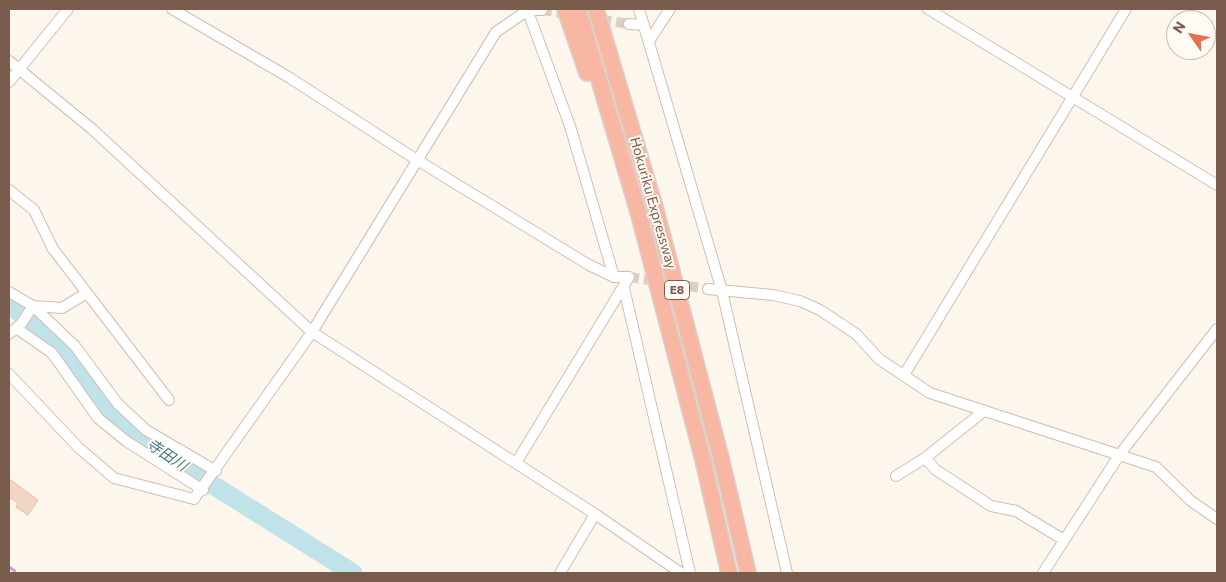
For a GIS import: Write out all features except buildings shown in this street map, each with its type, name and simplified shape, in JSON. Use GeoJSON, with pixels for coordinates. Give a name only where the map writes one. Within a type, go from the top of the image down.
{"type":"FeatureCollection","features":[{"type":"Feature","properties":{"kind":"highway"},"geometry":{"type":"LineString","coordinates":[[564,9],[638,215]]}},
{"type":"Feature","properties":{"kind":"highway","name":"Hokuriku Expressway"},"geometry":{"type":"LineString","coordinates":[[578,9],[638,215],[700,451],[729,573]]}},
{"type":"Feature","properties":{"kind":"highway","name":"Hokuriku Expressway"},"geometry":{"type":"LineString","coordinates":[[596,9],[616,71],[687,326],[722,458],[748,573]]}},
{"type":"Feature","properties":{"kind":"highway"},"geometry":{"type":"LineString","coordinates":[[600,9],[616,71]]}},
{"type":"Feature","properties":{"kind":"street"},"geometry":{"type":"LineString","coordinates":[[9,82],[68,9]]}},
{"type":"Feature","properties":{"kind":"street"},"geometry":{"type":"LineString","coordinates":[[172,9],[290,78],[417,160],[589,265],[614,277],[629,277],[516,464]]}},
{"type":"Feature","properties":{"kind":"street"},"geometry":{"type":"LineString","coordinates":[[528,9],[570,126],[614,277]]}},
{"type":"Feature","properties":{"kind":"street"},"geometry":{"type":"LineString","coordinates":[[9,374],[79,448],[114,478],[194,499],[203,490],[312,332],[496,32],[528,9],[542,10]]}},
{"type":"Feature","properties":{"kind":"street"},"geometry":{"type":"LineString","coordinates":[[639,9],[722,291],[787,573]]}},
{"type":"Feature","properties":{"kind":"street"},"geometry":{"type":"LineString","coordinates":[[649,42],[670,9]]}},
{"type":"Feature","properties":{"kind":"street"},"geometry":{"type":"LineString","coordinates":[[928,9],[1217,185]]}},
{"type":"Feature","properties":{"kind":"street"},"geometry":{"type":"LineString","coordinates":[[904,375],[1126,9]]}},
{"type":"Feature","properties":{"kind":"street"},"geometry":{"type":"LineString","coordinates":[[629,24],[644,25]]}},
{"type":"Feature","properties":{"kind":"street"},"geometry":{"type":"LineString","coordinates":[[9,61],[92,129],[312,332],[595,514],[681,573]]}},
{"type":"Feature","properties":{"kind":"street"},"geometry":{"type":"LineString","coordinates":[[9,190],[34,210],[53,250],[169,400]]}},
{"type":"Feature","properties":{"kind":"street"},"geometry":{"type":"LineString","coordinates":[[624,288],[690,573]]}},
{"type":"Feature","properties":{"kind":"street"},"geometry":{"type":"LineString","coordinates":[[708,289],[773,295],[800,301],[814,307],[856,334],[879,359],[930,393],[1156,467],[1191,501],[1217,519]]}},
{"type":"Feature","properties":{"kind":"street"},"geometry":{"type":"LineString","coordinates":[[9,292],[33,306],[75,346],[118,404],[146,430],[216,471]]}},
{"type":"Feature","properties":{"kind":"street"},"geometry":{"type":"LineString","coordinates":[[33,306],[62,308],[87,293]]}},
{"type":"Feature","properties":{"kind":"street"},"geometry":{"type":"LineString","coordinates":[[33,306],[13,331],[52,353],[98,418],[126,442],[203,490]]}},
{"type":"Feature","properties":{"kind":"street"},"geometry":{"type":"LineString","coordinates":[[1043,573],[1120,454],[1217,329]]}},
{"type":"Feature","properties":{"kind":"street"},"geometry":{"type":"LineString","coordinates":[[896,476],[925,458],[984,410]]}},
{"type":"Feature","properties":{"kind":"street"},"geometry":{"type":"LineString","coordinates":[[925,458],[936,470],[991,506],[1016,511],[1064,540]]}},
{"type":"Feature","properties":{"kind":"street"},"geometry":{"type":"LineString","coordinates":[[560,573],[595,514]]}},
{"type":"Feature","properties":{"kind":"waterway","name":"寺田川"},"geometry":{"type":"LineString","coordinates":[[9,304],[60,345],[103,409],[162,453],[353,573]]}},
{"type":"Feature","properties":{"kind":"tunnel"},"geometry":{"type":"LineString","coordinates":[[542,10],[629,24]]}},
{"type":"Feature","properties":{"kind":"tunnel"},"geometry":{"type":"LineString","coordinates":[[629,277],[708,289]]}},
{"type":"Feature","properties":{"kind":"railway"},"geometry":{"type":"LineString","coordinates":[[9,567],[18,573]]}}]}
